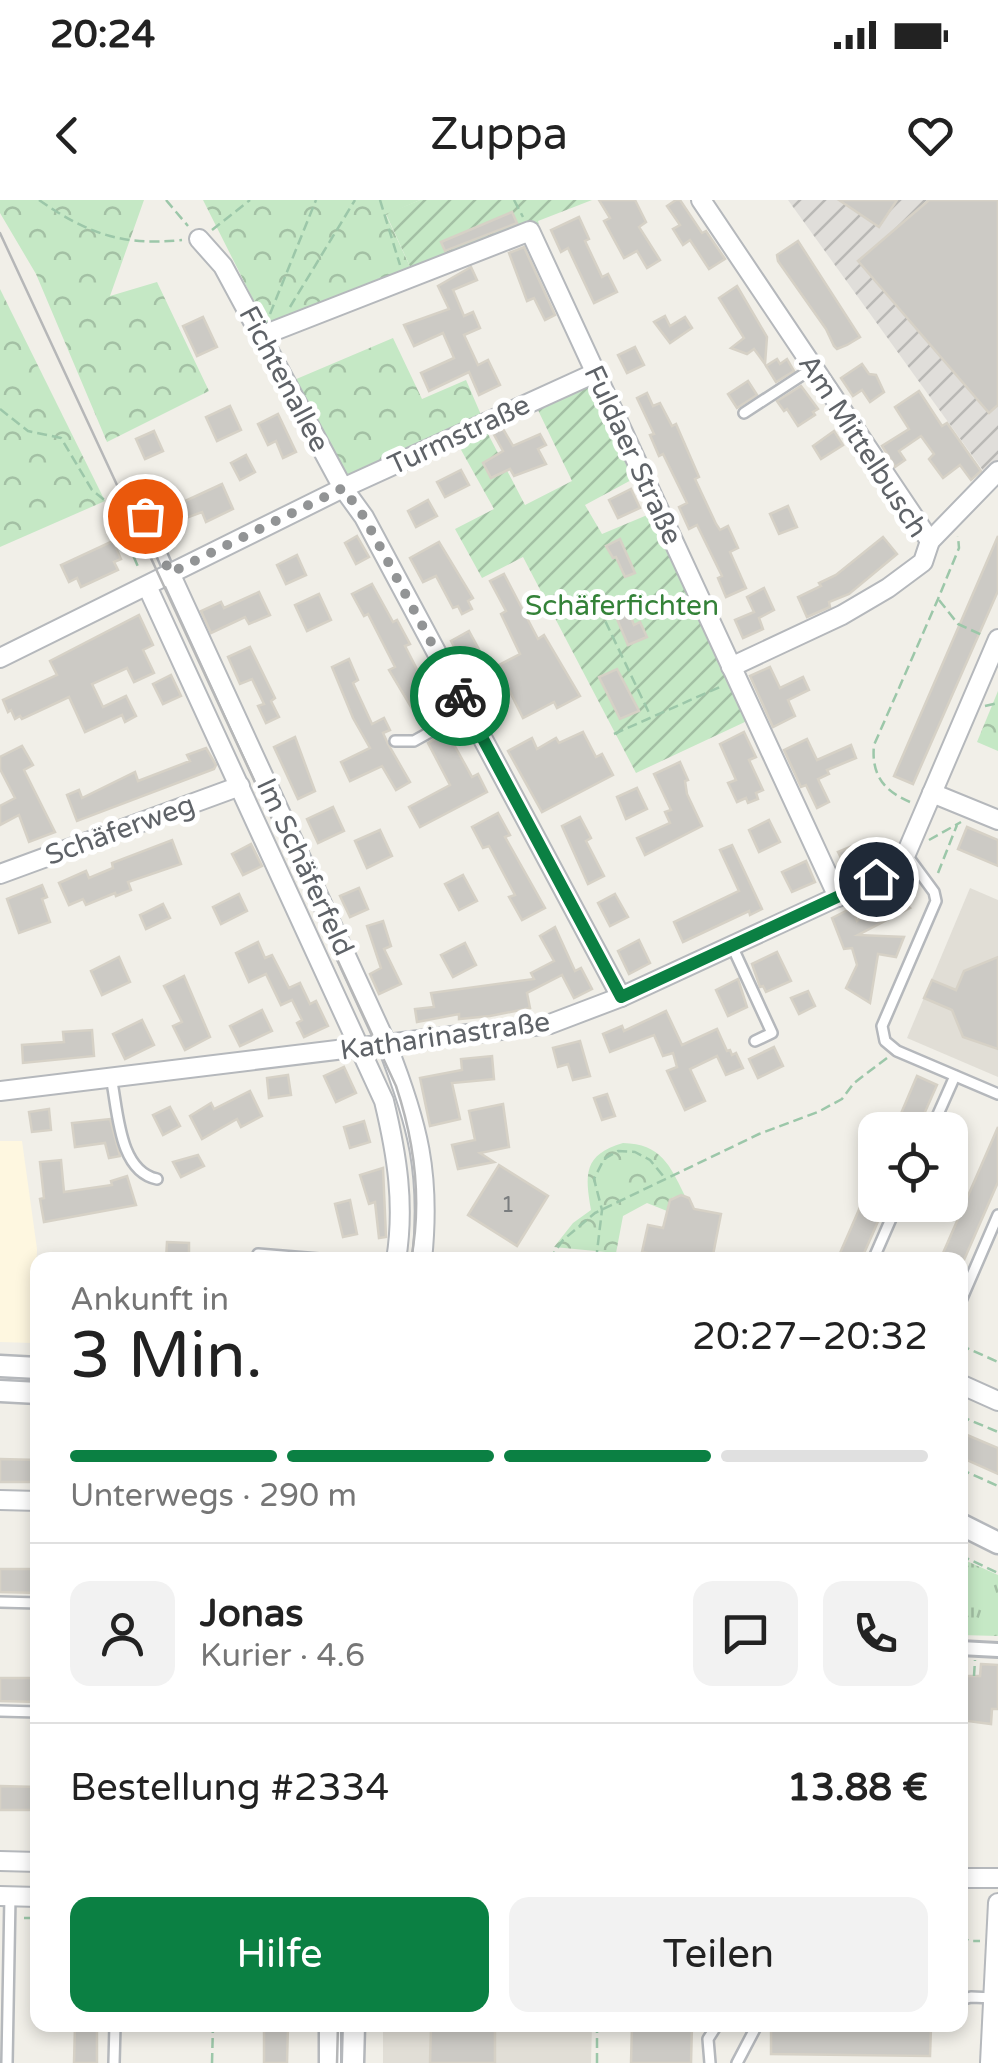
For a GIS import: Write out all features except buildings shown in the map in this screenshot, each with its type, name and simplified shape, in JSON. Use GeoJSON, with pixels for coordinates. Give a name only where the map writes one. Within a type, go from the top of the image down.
{"type":"FeatureCollection","features":[{"type":"Feature","properties":{"kind":"street","name":"Am Mittelbusch"},"geometry":{"type":"LineString","coordinates":[[701,200],[930,540],[922,562],[888,588],[734,673]]}},
{"type":"Feature","properties":{"kind":"street"},"geometry":{"type":"LineString","coordinates":[[261,336],[529,229]]}},
{"type":"Feature","properties":{"kind":"street","name":"Fuldaer Straße"},"geometry":{"type":"LineString","coordinates":[[529,229],[838,897]]}},
{"type":"Feature","properties":{"kind":"street","name":"Fichtenallee"},"geometry":{"type":"LineString","coordinates":[[199,239],[223,266],[343,488],[364,517],[621,997]]}},
{"type":"Feature","properties":{"kind":"street","name":"Turmstraße"},"geometry":{"type":"LineString","coordinates":[[0,658],[343,488],[596,373]]}},
{"type":"Feature","properties":{"kind":"street"},"geometry":{"type":"LineString","coordinates":[[930,540],[998,471]]}},
{"type":"Feature","properties":{"kind":"street","name":"Im Schäferfeld"},"geometry":{"type":"LineString","coordinates":[[170,573],[408,1097],[422,1151],[427,1213],[423,1252]]}},
{"type":"Feature","properties":{"kind":"street","name":"Im Schäferfeld"},"geometry":{"type":"LineString","coordinates":[[146,586],[384,1101],[397,1153],[402,1205],[397,1252]]}},
{"type":"Feature","properties":{"kind":"street","name":"Katharinastraße"},"geometry":{"type":"LineString","coordinates":[[0,1090],[550,1024],[621,997],[876,879],[906,854],[998,639]]}},
{"type":"Feature","properties":{"kind":"street","name":"Schäferweg"},"geometry":{"type":"LineString","coordinates":[[0,874],[240,786]]}},
{"type":"Feature","properties":{"kind":"street"},"geometry":{"type":"LineString","coordinates":[[929,801],[989,817]]}},
{"type":"Feature","properties":{"kind":"street"},"geometry":{"type":"LineString","coordinates":[[0,1366],[30,1368]]}},
{"type":"Feature","properties":{"kind":"street"},"geometry":{"type":"LineString","coordinates":[[968,1388],[998,1401]]}},
{"type":"Feature","properties":{"kind":"street"},"geometry":{"type":"LineString","coordinates":[[0,1391],[30,1393]]}},
{"type":"Feature","properties":{"kind":"street"},"geometry":{"type":"LineString","coordinates":[[0,1500],[30,1501]]}},
{"type":"Feature","properties":{"kind":"street"},"geometry":{"type":"LineString","coordinates":[[968,1528],[998,1543]]}},
{"type":"Feature","properties":{"kind":"street"},"geometry":{"type":"LineString","coordinates":[[968,1648],[998,1650]]}},
{"type":"Feature","properties":{"kind":"street"},"geometry":{"type":"LineString","coordinates":[[0,1861],[30,1862]]}},
{"type":"Feature","properties":{"kind":"street"},"geometry":{"type":"LineString","coordinates":[[968,1878],[998,1878]]}},
{"type":"Feature","properties":{"kind":"street"},"geometry":{"type":"LineString","coordinates":[[990,2063],[998,1902]]}},
{"type":"Feature","properties":{"kind":"street"},"geometry":{"type":"LineString","coordinates":[[330,2032],[330,2063]]}},
{"type":"Feature","properties":{"kind":"street"},"geometry":{"type":"LineString","coordinates":[[354,2032],[354,2063]]}},
{"type":"Feature","properties":{"kind":"lane"},"geometry":{"type":"LineString","coordinates":[[744,413],[813,368]]}},
{"type":"Feature","properties":{"kind":"lane","name":"Im Schäferfeld"},"geometry":{"type":"LineString","coordinates":[[133,488],[170,573]]}},
{"type":"Feature","properties":{"kind":"lane"},"geometry":{"type":"LineString","coordinates":[[394,740],[414,740],[468,711]]}},
{"type":"Feature","properties":{"kind":"lane"},"geometry":{"type":"LineString","coordinates":[[906,854],[936,897],[882,1026],[885,1041],[897,1052],[998,1094]]}},
{"type":"Feature","properties":{"kind":"lane"},"geometry":{"type":"LineString","coordinates":[[732,946],[772,1033],[755,1041]]}},
{"type":"Feature","properties":{"kind":"lane"},"geometry":{"type":"LineString","coordinates":[[938,1112],[955,1076]]}},
{"type":"Feature","properties":{"kind":"lane"},"geometry":{"type":"LineString","coordinates":[[111,1078],[128,1155],[147,1177],[157,1178]]}},
{"type":"Feature","properties":{"kind":"lane"},"geometry":{"type":"LineString","coordinates":[[968,1284],[998,1215]]}},
{"type":"Feature","properties":{"kind":"lane"},"geometry":{"type":"LineString","coordinates":[[876,1252],[890,1222]]}},
{"type":"Feature","properties":{"kind":"lane"},"geometry":{"type":"LineString","coordinates":[[0,1602],[30,1603]]}},
{"type":"Feature","properties":{"kind":"lane"},"geometry":{"type":"LineString","coordinates":[[0,1711],[30,1712]]}},
{"type":"Feature","properties":{"kind":"lane"},"geometry":{"type":"LineString","coordinates":[[5,1896],[6,2063]]}},
{"type":"Feature","properties":{"kind":"lane"},"geometry":{"type":"LineString","coordinates":[[968,2000],[994,1998]]}},
{"type":"Feature","properties":{"kind":"lane"},"geometry":{"type":"LineString","coordinates":[[114,2063],[115,2032]]}},
{"type":"Feature","properties":{"kind":"lane"},"geometry":{"type":"LineString","coordinates":[[710,2063],[708,2039],[712,2032]]}},
{"type":"Feature","properties":{"kind":"lane"},"geometry":{"type":"LineString","coordinates":[[738,2063],[754,2032]]}},
{"type":"Feature","properties":{"kind":"path"},"geometry":{"type":"LineString","coordinates":[[39,200],[69,220],[118,240],[154,243],[199,239],[250,200]]}},
{"type":"Feature","properties":{"kind":"path"},"geometry":{"type":"LineString","coordinates":[[166,200],[199,239]]}},
{"type":"Feature","properties":{"kind":"path"},"geometry":{"type":"LineString","coordinates":[[261,336],[316,200]]}},
{"type":"Feature","properties":{"kind":"path"},"geometry":{"type":"LineString","coordinates":[[284,313],[295,302],[355,200]]}},
{"type":"Feature","properties":{"kind":"path"},"geometry":{"type":"LineString","coordinates":[[380,200],[388,234],[408,278]]}},
{"type":"Feature","properties":{"kind":"path"},"geometry":{"type":"LineString","coordinates":[[514,200],[529,229]]}},
{"type":"Feature","properties":{"kind":"path"},"geometry":{"type":"LineString","coordinates":[[0,408],[28,431],[60,438],[92,490],[116,516],[146,586]]}},
{"type":"Feature","properties":{"kind":"path"},"geometry":{"type":"LineString","coordinates":[[929,801],[891,794],[880,780],[873,754],[876,736],[959,548],[958,529]]}},
{"type":"Feature","properties":{"kind":"path"},"geometry":{"type":"LineString","coordinates":[[938,599],[958,624],[974,632]]}},
{"type":"Feature","properties":{"kind":"path"},"geometry":{"type":"LineString","coordinates":[[599,608],[651,717]]}},
{"type":"Feature","properties":{"kind":"path"},"geometry":{"type":"LineString","coordinates":[[614,734],[734,673]]}},
{"type":"Feature","properties":{"kind":"path"},"geometry":{"type":"LineString","coordinates":[[906,854],[958,824],[989,817]]}},
{"type":"Feature","properties":{"kind":"path"},"geometry":{"type":"LineString","coordinates":[[932,888],[958,824]]}},
{"type":"Feature","properties":{"kind":"path"},"geometry":{"type":"LineString","coordinates":[[556,1252],[578,1225],[602,1210],[842,1098],[854,1083],[897,1052]]}},
{"type":"Feature","properties":{"kind":"path"},"geometry":{"type":"LineString","coordinates":[[597,1252],[602,1210],[594,1179],[600,1164],[611,1153],[627,1150],[643,1154],[666,1180]]}},
{"type":"Feature","properties":{"kind":"path"},"geometry":{"type":"LineString","coordinates":[[968,1349],[998,1362]]}},
{"type":"Feature","properties":{"kind":"path"},"geometry":{"type":"LineString","coordinates":[[968,1419],[998,1432]]}},
{"type":"Feature","properties":{"kind":"path"},"geometry":{"type":"LineString","coordinates":[[968,1473],[998,1486]]}},
{"type":"Feature","properties":{"kind":"path"},"geometry":{"type":"LineString","coordinates":[[968,1559],[998,1573]]}},
{"type":"Feature","properties":{"kind":"path"},"geometry":{"type":"LineString","coordinates":[[968,1941],[996,1941]]}},
{"type":"Feature","properties":{"kind":"path"},"geometry":{"type":"LineString","coordinates":[[212,2063],[213,2032]]}},
{"type":"Feature","properties":{"kind":"path"},"geometry":{"type":"LineString","coordinates":[[597,2032],[597,2063]]}},
{"type":"Feature","properties":{"kind":"shaded area"},"geometry":{"type":"Polygon","coordinates":[[[788,200],[998,200],[998,465],[987,476],[788,200]]]}},
{"type":"Feature","properties":{"kind":"shaded area"},"geometry":{"type":"Polygon","coordinates":[[[970,888],[998,900],[998,1077],[907,1038],[970,888]]]}},
{"type":"Feature","properties":{"kind":"shaded area"},"geometry":{"type":"Polygon","coordinates":[[[0,1141],[22,1141],[37,1249],[30,1252],[30,1343],[0,1342],[0,1141]]]}},
{"type":"Feature","properties":{"kind":"shaded area"},"geometry":{"type":"Polygon","coordinates":[[[383,2032],[592,2032],[591,2063],[383,2063],[383,2032]]]}},
{"type":"Feature","properties":{"kind":"green space"},"geometry":{"type":"Polygon","coordinates":[[[0,200],[144,200],[110,296],[157,282],[209,391],[107,442],[36,274],[0,213],[0,200]]]}},
{"type":"Feature","properties":{"kind":"green space"},"geometry":{"type":"Polygon","coordinates":[[[203,200],[420,200],[386,215],[413,273],[268,329],[203,200]]]}},
{"type":"Feature","properties":{"kind":"green space"},"geometry":{"type":"Polygon","coordinates":[[[420,200],[592,200],[413,273],[386,214],[420,200]]]}},
{"type":"Feature","properties":{"kind":"green space"},"geometry":{"type":"Polygon","coordinates":[[[0,289],[105,501],[0,547],[0,289]]]}},
{"type":"Feature","properties":{"kind":"green space"},"geometry":{"type":"Polygon","coordinates":[[[393,338],[422,399],[466,380],[482,417],[344,479],[294,380],[393,338]]]}},
{"type":"Feature","properties":{"kind":"green space","name":"Schäferfichten"},"geometry":{"type":"Polygon","coordinates":[[[591,385],[635,478],[585,505],[602,534],[652,513],[747,721],[636,773],[523,557],[482,578],[455,529],[494,509],[460,448],[487,432],[525,505],[572,481],[537,408],[591,385]]]}},
{"type":"Feature","properties":{"kind":"green space"},"geometry":{"type":"Polygon","coordinates":[[[998,691],[998,751],[977,742],[998,691]]]}},
{"type":"Feature","properties":{"kind":"green space"},"geometry":{"type":"Polygon","coordinates":[[[636,1144],[655,1152],[669,1166],[685,1196],[673,1197],[667,1211],[647,1203],[623,1216],[616,1252],[554,1247],[573,1223],[591,1210],[590,1168],[600,1153],[636,1144]]]}},
{"type":"Feature","properties":{"kind":"green space"},"geometry":{"type":"Polygon","coordinates":[[[968,1562],[998,1575],[998,1636],[968,1635],[968,1562]]]}},
{"type":"Feature","properties":{"kind":"tram line"},"geometry":{"type":"LineString","coordinates":[[0,233],[396,1086],[415,1172],[412,1252]]}},
{"type":"Feature","properties":{"kind":"tram line"},"geometry":{"type":"LineString","coordinates":[[337,2063],[338,2032]]}},
{"type":"Feature","properties":{"kind":"way so far"},"geometry":{"type":"LineString","coordinates":[[145,516],[170,573],[343,488],[364,517],[460,696]]}},
{"type":"Feature","properties":{"kind":"route"},"geometry":{"type":"LineString","coordinates":[[460,696],[621,997],[876,879]]}}]}
